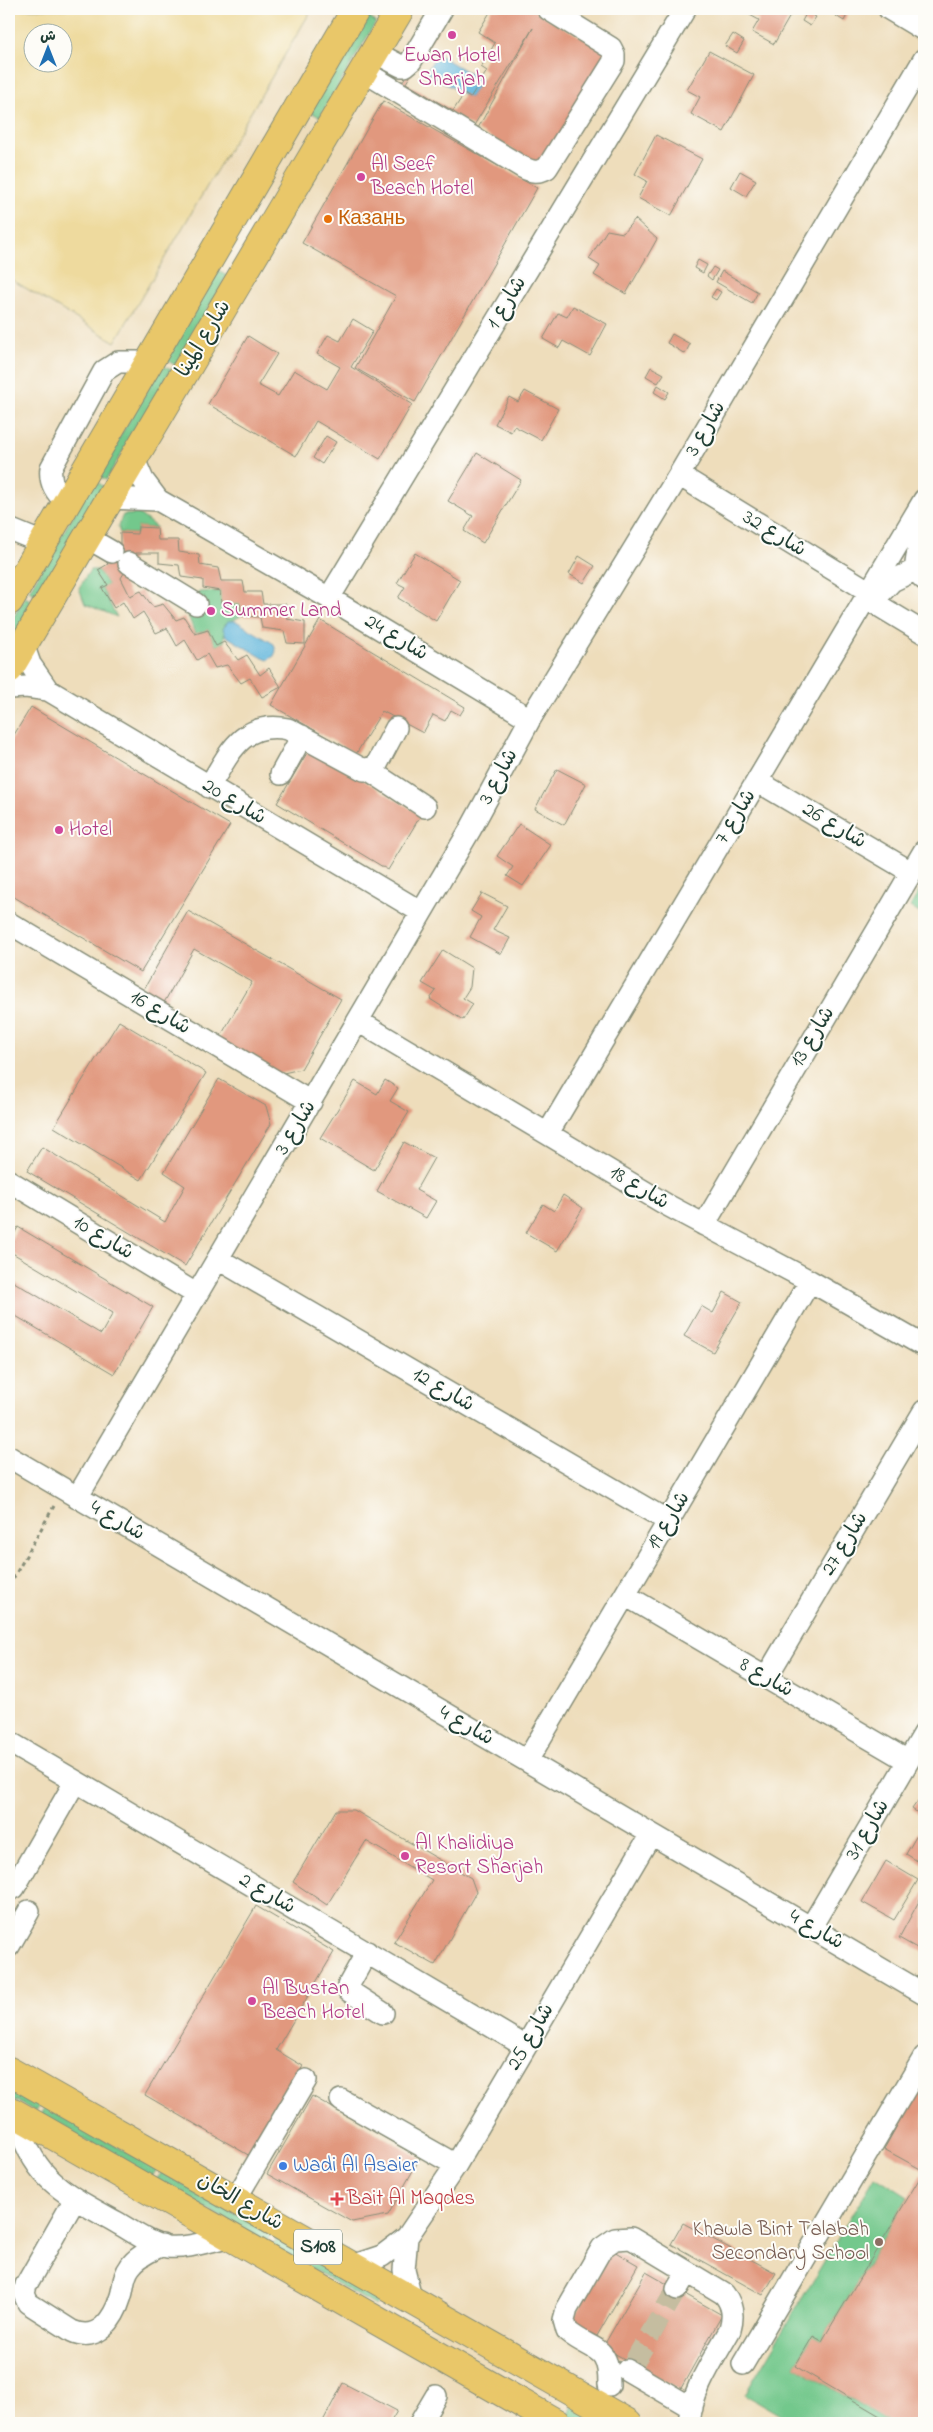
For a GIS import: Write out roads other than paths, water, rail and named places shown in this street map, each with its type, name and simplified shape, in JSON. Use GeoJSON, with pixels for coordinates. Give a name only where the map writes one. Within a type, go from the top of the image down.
{"type":"FeatureCollection","features":[{"type":"Feature","properties":{"kind":"main road","name":"شارع المينا"},"geometry":{"type":"LineString","coordinates":[[9,601],[356,9]]}},
{"type":"Feature","properties":{"kind":"main road","name":"شارع المينا"},"geometry":{"type":"LineString","coordinates":[[9,669],[400,9]]}},
{"type":"Feature","properties":{"kind":"main road"},"geometry":{"type":"LineString","coordinates":[[272,224],[270,209],[272,195],[290,158],[289,146],[282,135]]}},
{"type":"Feature","properties":{"kind":"main road","name":"شارع الخان"},"geometry":{"type":"LineString","coordinates":[[9,2071],[628,2423]]}},
{"type":"Feature","properties":{"kind":"main road","name":"شارع الخان"},"geometry":{"type":"LineString","coordinates":[[12,2112],[556,2423]]}},
{"type":"Feature","properties":{"kind":"street"},"geometry":{"type":"LineString","coordinates":[[368,61],[405,66],[411,61],[442,9]]}},
{"type":"Feature","properties":{"kind":"street"},"geometry":{"type":"LineString","coordinates":[[368,61],[522,167],[530,172],[539,172],[547,168],[614,61],[614,54],[611,48],[548,9]]}},
{"type":"Feature","properties":{"kind":"street","name":"شارع 1"},"geometry":{"type":"LineString","coordinates":[[329,598],[685,9]]}},
{"type":"Feature","properties":{"kind":"street"},"geometry":{"type":"LineString","coordinates":[[889,9],[924,30]]}},
{"type":"Feature","properties":{"kind":"street","name":"شارع 3"},"geometry":{"type":"LineString","coordinates":[[70,1494],[218,1259],[470,830],[530,719],[679,475],[924,59]]}},
{"type":"Feature","properties":{"kind":"street","name":"شارع 24"},"geometry":{"type":"LineString","coordinates":[[133,457],[143,480],[158,500],[329,598],[530,719]]}},
{"type":"Feature","properties":{"kind":"street","name":"شارع 32"},"geometry":{"type":"LineString","coordinates":[[679,475],[924,633]]}},
{"type":"Feature","properties":{"kind":"street","name":"شارع 24"},"geometry":{"type":"LineString","coordinates":[[109,498],[158,500]]}},
{"type":"Feature","properties":{"kind":"street","name":"شارع 7"},"geometry":{"type":"LineString","coordinates":[[548,1133],[869,597],[924,500]]}},
{"type":"Feature","properties":{"kind":"street"},"geometry":{"type":"LineString","coordinates":[[9,529],[43,543]]}},
{"type":"Feature","properties":{"kind":"street"},"geometry":{"type":"LineString","coordinates":[[86,537],[196,604]]}},
{"type":"Feature","properties":{"kind":"street"},"geometry":{"type":"LineString","coordinates":[[869,597],[885,586],[920,574],[918,550],[924,537]]}},
{"type":"Feature","properties":{"kind":"street","name":"شارع 20"},"geometry":{"type":"LineString","coordinates":[[23,644],[35,673],[48,690],[421,912]]}},
{"type":"Feature","properties":{"kind":"street","name":"شارع 20"},"geometry":{"type":"LineString","coordinates":[[9,688],[26,687],[48,690]]}},
{"type":"Feature","properties":{"kind":"street"},"geometry":{"type":"LineString","coordinates":[[210,787],[239,741],[247,734],[278,727],[302,736],[359,769],[369,770],[425,806]]}},
{"type":"Feature","properties":{"kind":"street"},"geometry":{"type":"LineString","coordinates":[[369,770],[378,762],[396,728]]}},
{"type":"Feature","properties":{"kind":"street"},"geometry":{"type":"LineString","coordinates":[[280,774],[302,736]]}},
{"type":"Feature","properties":{"kind":"street","name":"شارع 26"},"geometry":{"type":"LineString","coordinates":[[758,781],[911,872]]}},
{"type":"Feature","properties":{"kind":"street","name":"شارع 13"},"geometry":{"type":"LineString","coordinates":[[704,1225],[924,851]]}},
{"type":"Feature","properties":{"kind":"street","name":"شارع 16"},"geometry":{"type":"LineString","coordinates":[[9,923],[311,1102]]}},
{"type":"Feature","properties":{"kind":"street","name":"شارع 18"},"geometry":{"type":"LineString","coordinates":[[358,1021],[667,1205],[810,1280],[924,1346]]}},
{"type":"Feature","properties":{"kind":"street","name":"شارع 10"},"geometry":{"type":"LineString","coordinates":[[9,1181],[196,1294]]}},
{"type":"Feature","properties":{"kind":"street","name":"شارع 12"},"geometry":{"type":"LineString","coordinates":[[218,1259],[668,1521]]}},
{"type":"Feature","properties":{"kind":"street","name":"شارع 19"},"geometry":{"type":"LineString","coordinates":[[527,1761],[810,1280]]}},
{"type":"Feature","properties":{"kind":"street","name":"شارع 27"},"geometry":{"type":"LineString","coordinates":[[766,1678],[924,1411]]}},
{"type":"Feature","properties":{"kind":"street","name":"شارع 4"},"geometry":{"type":"LineString","coordinates":[[9,1457],[924,1994]]}},
{"type":"Feature","properties":{"kind":"street","name":"شارع 8"},"geometry":{"type":"LineString","coordinates":[[625,1595],[908,1762]]}},
{"type":"Feature","properties":{"kind":"street","name":"شارع 31"},"geometry":{"type":"LineString","coordinates":[[811,1927],[924,1734]]}},
{"type":"Feature","properties":{"kind":"street","name":"شارع 2"},"geometry":{"type":"LineString","coordinates":[[9,1742],[526,2046]]}},
{"type":"Feature","properties":{"kind":"street"},"geometry":{"type":"LineString","coordinates":[[14,1888],[76,1782]]}},
{"type":"Feature","properties":{"kind":"street","name":"شارع 25"},"geometry":{"type":"LineString","coordinates":[[352,2266],[382,2256],[407,2238],[456,2165],[651,1834]]}},
{"type":"Feature","properties":{"kind":"street"},"geometry":{"type":"LineString","coordinates":[[9,1946],[29,1911]]}},
{"type":"Feature","properties":{"kind":"street"},"geometry":{"type":"LineString","coordinates":[[366,1952],[348,1988],[350,1993],[383,2013]]}},
{"type":"Feature","properties":{"kind":"street"},"geometry":{"type":"LineString","coordinates":[[743,2364],[924,2057]]}},
{"type":"Feature","properties":{"kind":"street"},"geometry":{"type":"LineString","coordinates":[[235,2200],[306,2080]]}},
{"type":"Feature","properties":{"kind":"street"},"geometry":{"type":"LineString","coordinates":[[341,2100],[456,2165]]}},
{"type":"Feature","properties":{"kind":"street"},"geometry":{"type":"LineString","coordinates":[[12,2112],[26,2148],[35,2163],[54,2184],[75,2199],[146,2240],[162,2245],[180,2246],[228,2236]]}},
{"type":"Feature","properties":{"kind":"street"},"geometry":{"type":"LineString","coordinates":[[75,2199],[26,2285],[24,2294],[28,2303],[78,2334],[91,2334],[103,2328],[120,2300],[128,2268],[136,2260],[162,2245]]}},
{"type":"Feature","properties":{"kind":"street","name":"شارع 25"},"geometry":{"type":"LineString","coordinates":[[407,2238],[404,2270],[412,2301]]}},
{"type":"Feature","properties":{"kind":"street"},"geometry":{"type":"LineString","coordinates":[[585,2399],[609,2385],[630,2367],[690,2416],[699,2388],[730,2330],[733,2312],[724,2294],[682,2280],[631,2238],[615,2240],[602,2248],[567,2309],[564,2320],[567,2331],[605,2356],[609,2366],[609,2385]]}},
{"type":"Feature","properties":{"kind":"street"},"geometry":{"type":"LineString","coordinates":[[420,2423],[436,2396]]}},
{"type":"Feature","properties":{"kind":"water"},"geometry":{"type":"Polygon","coordinates":[[[437,54],[481,80],[470,98],[426,72],[437,54]]]}},
{"type":"Feature","properties":{"kind":"water"},"geometry":{"type":"Polygon","coordinates":[[[228,621],[236,621],[274,644],[276,651],[274,656],[268,660],[263,658],[226,636],[223,629],[228,621]]]}},
{"type":"Feature","properties":{"kind":"tunnel"},"geometry":{"type":"LineString","coordinates":[[633,2364],[677,2289]]}},
{"type":"Feature","properties":{"kind":"place","name":"Ewan Hotel Sharjah"},"geometry":{"type":"Point","coordinates":[452,35]}},
{"type":"Feature","properties":{"kind":"place","name":"Al Seef Beach Hotel"},"geometry":{"type":"Point","coordinates":[361,177]}},
{"type":"Feature","properties":{"kind":"place","name":"Казань"},"geometry":{"type":"Point","coordinates":[328,219]}},
{"type":"Feature","properties":{"kind":"place","name":"Summer Land"},"geometry":{"type":"Point","coordinates":[211,611]}},
{"type":"Feature","properties":{"kind":"place","name":"Hotel"},"geometry":{"type":"Point","coordinates":[59,830]}},
{"type":"Feature","properties":{"kind":"place","name":"Al Khalidiya Resort Sharjah"},"geometry":{"type":"Point","coordinates":[405,1856]}},
{"type":"Feature","properties":{"kind":"place","name":"Al Bustan Beach Hotel"},"geometry":{"type":"Point","coordinates":[252,2001]}},
{"type":"Feature","properties":{"kind":"place","name":"Wadi Al Asaier"},"geometry":{"type":"Point","coordinates":[283,2166]}},
{"type":"Feature","properties":{"kind":"place","name":"Bait Al Maqdes"},"geometry":{"type":"Point","coordinates":[337,2199]}},
{"type":"Feature","properties":{"kind":"place","name":"Khawla Bint Talabah Secondary School"},"geometry":{"type":"Point","coordinates":[879,2242]}}]}
